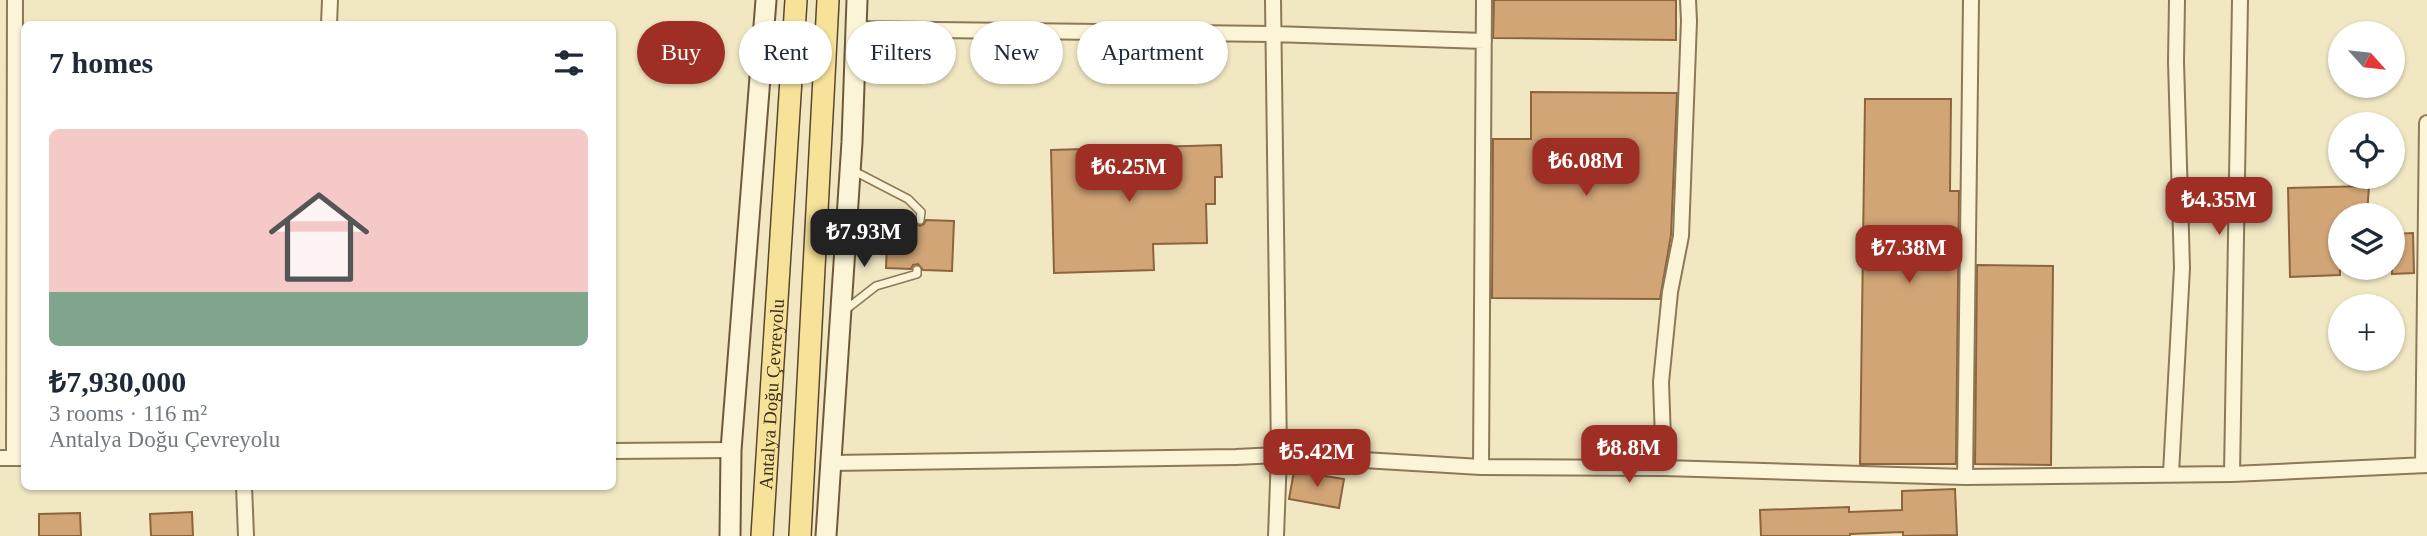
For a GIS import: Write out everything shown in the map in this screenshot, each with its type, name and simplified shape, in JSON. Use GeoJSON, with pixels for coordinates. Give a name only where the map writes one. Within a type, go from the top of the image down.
{"type":"FeatureCollection","features":[{"type":"Feature","properties":{"kind":"main road","name":"Antalya Doğu Çevreyolu"},"geometry":{"type":"LineString","coordinates":[[762,536],[796,0]]}},
{"type":"Feature","properties":{"kind":"main road","name":"Antalya Doğu Çevreyolu"},"geometry":{"type":"LineString","coordinates":[[800,536],[828,0]]}},
{"type":"Feature","properties":{"kind":"street"},"geometry":{"type":"LineString","coordinates":[[13,458],[15,0]]}},
{"type":"Feature","properties":{"kind":"street"},"geometry":{"type":"LineString","coordinates":[[329,21],[330,0]]}},
{"type":"Feature","properties":{"kind":"street"},"geometry":{"type":"LineString","coordinates":[[730,536],[731,450],[765,0]]}},
{"type":"Feature","properties":{"kind":"street"},"geometry":{"type":"LineString","coordinates":[[856,21],[857,0]]}},
{"type":"Feature","properties":{"kind":"street"},"geometry":{"type":"LineString","coordinates":[[1273,0],[1279,455],[1276,536]]}},
{"type":"Feature","properties":{"kind":"street"},"geometry":{"type":"LineString","coordinates":[[1481,467],[1484,0]]}},
{"type":"Feature","properties":{"kind":"street"},"geometry":{"type":"LineString","coordinates":[[1664,468],[1661,382],[1671,292],[1681,236],[1688,0]]}},
{"type":"Feature","properties":{"kind":"street"},"geometry":{"type":"LineString","coordinates":[[1965,477],[1971,0]]}},
{"type":"Feature","properties":{"kind":"street"},"geometry":{"type":"LineString","coordinates":[[2171,473],[2182,268],[2176,62],[2178,0]]}},
{"type":"Feature","properties":{"kind":"street"},"geometry":{"type":"LineString","coordinates":[[2232,474],[2240,0]]}},
{"type":"Feature","properties":{"kind":"street"},"geometry":{"type":"LineString","coordinates":[[956,30],[1273,34],[1484,41]]}},
{"type":"Feature","properties":{"kind":"street"},"geometry":{"type":"LineString","coordinates":[[826,536],[854,84]]}},
{"type":"Feature","properties":{"kind":"street"},"geometry":{"type":"LineString","coordinates":[[831,463],[1279,455],[1481,467],[1664,468],[1965,477],[2232,474],[2425,465],[2427,122]]}},
{"type":"Feature","properties":{"kind":"street"},"geometry":{"type":"LineString","coordinates":[[616,451],[731,450]]}},
{"type":"Feature","properties":{"kind":"street"},"geometry":{"type":"LineString","coordinates":[[244,490],[246,536]]}},
{"type":"Feature","properties":{"kind":"lane"},"geometry":{"type":"LineString","coordinates":[[850,169],[908,200],[920,212],[920,220]]}},
{"type":"Feature","properties":{"kind":"lane"},"geometry":{"type":"LineString","coordinates":[[841,313],[876,286],[917,274],[917,270]]}},
{"type":"Feature","properties":{"kind":"building"},"geometry":{"type":"Polygon","coordinates":[[[1494,0],[1676,0],[1676,40],[1493,38],[1494,0]]]}},
{"type":"Feature","properties":{"kind":"building"},"geometry":{"type":"Polygon","coordinates":[[[1531,92],[1677,93],[1671,235],[1660,299],[1492,298],[1493,139],[1531,139],[1531,92]]]}},
{"type":"Feature","properties":{"kind":"building"},"geometry":{"type":"Polygon","coordinates":[[[1865,99],[1951,99],[1950,191],[1959,191],[1956,464],[1860,464],[1865,99]]]}},
{"type":"Feature","properties":{"kind":"building"},"geometry":{"type":"Polygon","coordinates":[[[1221,145],[1222,177],[1215,177],[1215,204],[1206,204],[1207,243],[1153,244],[1154,270],[1054,273],[1051,150],[1221,145]]]}},
{"type":"Feature","properties":{"kind":"building"},"geometry":{"type":"Polygon","coordinates":[[[2288,188],[2369,189],[2368,203],[2328,203],[2328,275],[2290,277],[2288,188]]]}},
{"type":"Feature","properties":{"kind":"building"},"geometry":{"type":"Polygon","coordinates":[[[888,218],[914,220],[920,226],[926,220],[954,221],[952,271],[923,270],[918,264],[911,269],[886,268],[888,218]]]}},
{"type":"Feature","properties":{"kind":"building"},"geometry":{"type":"Polygon","coordinates":[[[2405,233],[2413,233],[2414,273],[2405,273],[2405,233]]]}},
{"type":"Feature","properties":{"kind":"building"},"geometry":{"type":"Polygon","coordinates":[[[1977,265],[2053,266],[2051,465],[1975,464],[1977,265]]]}},
{"type":"Feature","properties":{"kind":"building"},"geometry":{"type":"Polygon","coordinates":[[[1294,471],[1344,479],[1339,508],[1289,499],[1294,471]]]}},
{"type":"Feature","properties":{"kind":"building"},"geometry":{"type":"Polygon","coordinates":[[[1955,489],[1957,535],[1903,536],[1903,532],[1850,536],[1761,536],[1760,510],[1849,507],[1849,512],[1902,510],[1902,491],[1955,489]]]}},
{"type":"Feature","properties":{"kind":"building"},"geometry":{"type":"Polygon","coordinates":[[[192,512],[193,536],[151,536],[150,514],[192,512]]]}},
{"type":"Feature","properties":{"kind":"building"},"geometry":{"type":"Polygon","coordinates":[[[80,513],[81,536],[39,536],[39,514],[80,513]]]}}]}
